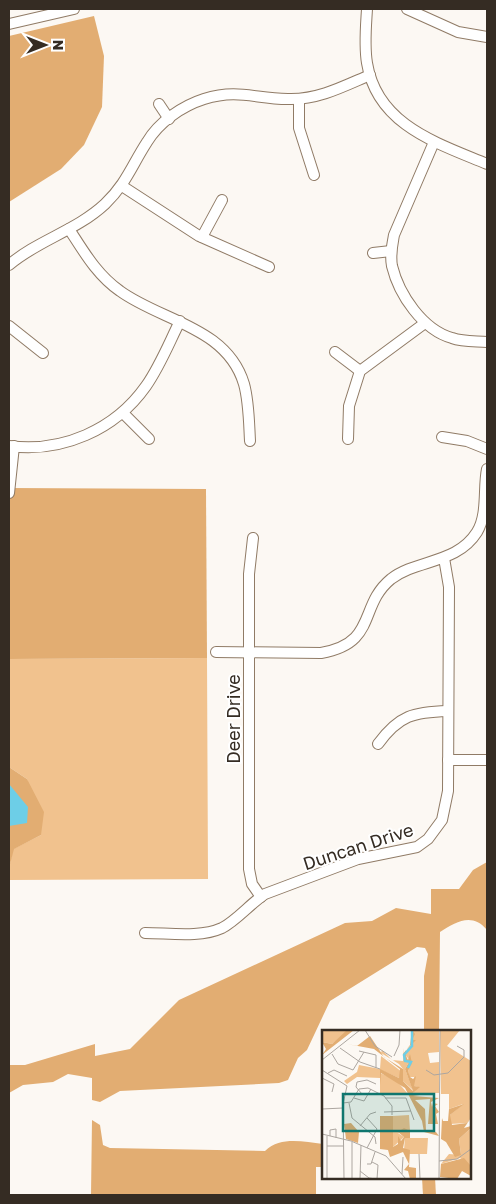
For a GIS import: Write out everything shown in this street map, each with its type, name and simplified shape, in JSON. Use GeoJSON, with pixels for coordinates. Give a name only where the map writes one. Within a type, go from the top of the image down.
{"type":"FeatureCollection","features":[{"type":"Feature","properties":{"kind":"street"},"geometry":{"type":"LineString","coordinates":[[9,24],[74,9]]}},
{"type":"Feature","properties":{"kind":"street"},"geometry":{"type":"LineString","coordinates":[[367,9],[366,53],[370,75],[378,94],[389,110],[408,128],[434,142],[487,164]]}},
{"type":"Feature","properties":{"kind":"street"},"geometry":{"type":"LineString","coordinates":[[407,9],[446,28],[487,37]]}},
{"type":"Feature","properties":{"kind":"street"},"geometry":{"type":"LineString","coordinates":[[9,265],[30,249],[69,229],[99,209],[122,186],[147,142],[169,118],[192,104],[226,94],[250,94],[280,99],[299,99],[323,95],[370,75]]}},
{"type":"Feature","properties":{"kind":"street"},"geometry":{"type":"LineString","coordinates":[[299,99],[299,128],[314,175]]}},
{"type":"Feature","properties":{"kind":"street"},"geometry":{"type":"LineString","coordinates":[[159,104],[169,118]]}},
{"type":"Feature","properties":{"kind":"street"},"geometry":{"type":"LineString","coordinates":[[434,142],[402,214],[391,252],[392,266],[398,282],[426,323],[452,338],[487,342]]}},
{"type":"Feature","properties":{"kind":"street"},"geometry":{"type":"LineString","coordinates":[[122,186],[202,237],[270,267]]}},
{"type":"Feature","properties":{"kind":"street"},"geometry":{"type":"LineString","coordinates":[[202,237],[222,200]]}},
{"type":"Feature","properties":{"kind":"street"},"geometry":{"type":"LineString","coordinates":[[69,229],[90,262],[107,281],[134,299],[208,336],[238,369],[245,387],[250,441]]}},
{"type":"Feature","properties":{"kind":"street"},"geometry":{"type":"LineString","coordinates":[[373,254],[391,252]]}},
{"type":"Feature","properties":{"kind":"street"},"geometry":{"type":"LineString","coordinates":[[9,493],[12,446],[45,447],[75,440],[98,430],[123,413],[146,386],[180,321]]}},
{"type":"Feature","properties":{"kind":"street"},"geometry":{"type":"LineString","coordinates":[[348,438],[349,406],[360,371],[426,323]]}},
{"type":"Feature","properties":{"kind":"street"},"geometry":{"type":"LineString","coordinates":[[9,326],[43,353]]}},
{"type":"Feature","properties":{"kind":"street"},"geometry":{"type":"LineString","coordinates":[[335,352],[360,371]]}},
{"type":"Feature","properties":{"kind":"street"},"geometry":{"type":"LineString","coordinates":[[123,413],[149,439]]}},
{"type":"Feature","properties":{"kind":"street"},"geometry":{"type":"LineString","coordinates":[[442,437],[467,441],[487,449]]}},
{"type":"Feature","properties":{"kind":"street"},"geometry":{"type":"LineString","coordinates":[[216,652],[321,653],[347,645],[364,626],[378,593],[392,578],[458,551],[477,532],[481,521],[487,468]]}},
{"type":"Feature","properties":{"kind":"street","name":"Deer Drive"},"geometry":{"type":"LineString","coordinates":[[253,538],[249,574],[249,870],[252,884],[261,897]]}},
{"type":"Feature","properties":{"kind":"street","name":"Duncan Drive"},"geometry":{"type":"LineString","coordinates":[[145,933],[209,933],[224,927],[261,897],[321,875],[344,864],[418,847],[428,840],[442,820],[446,807],[449,587],[444,558]]}},
{"type":"Feature","properties":{"kind":"street"},"geometry":{"type":"LineString","coordinates":[[378,744],[392,726],[405,718],[423,712],[448,711]]}},
{"type":"Feature","properties":{"kind":"street"},"geometry":{"type":"LineString","coordinates":[[448,760],[486,760]]}},
{"type":"Feature","properties":{"kind":"shaded area"},"geometry":{"type":"Polygon","coordinates":[[[94,16],[104,56],[102,107],[84,145],[61,169],[9,202],[9,36],[94,16]]]}},
{"type":"Feature","properties":{"kind":"shaded area"},"geometry":{"type":"Polygon","coordinates":[[[9,488],[206,489],[207,658],[9,659],[9,488]]]}},
{"type":"Feature","properties":{"kind":"shaded area"},"geometry":{"type":"Polygon","coordinates":[[[207,658],[208,879],[9,880],[9,868],[13,849],[41,835],[27,779],[9,767],[9,659],[207,658]]]}},
{"type":"Feature","properties":{"kind":"shaded area"},"geometry":{"type":"Polygon","coordinates":[[[9,767],[27,779],[44,812],[41,835],[14,849],[9,868],[9,767]]]}},
{"type":"Feature","properties":{"kind":"shaded area"},"geometry":{"type":"Polygon","coordinates":[[[487,862],[487,930],[476,921],[470,920],[458,922],[440,932],[439,1030],[424,1030],[424,976],[428,954],[425,948],[417,947],[330,1001],[307,1050],[298,1058],[288,1080],[279,1083],[120,1091],[100,1102],[92,1100],[92,1078],[68,1074],[53,1082],[23,1085],[9,1093],[9,1065],[25,1065],[95,1044],[95,1056],[130,1049],[179,1000],[345,923],[372,921],[396,908],[431,914],[431,889],[459,889],[473,870],[487,862]]]}},
{"type":"Feature","properties":{"kind":"shaded area"},"geometry":{"type":"Polygon","coordinates":[[[92,1120],[100,1125],[103,1145],[110,1148],[265,1151],[278,1143],[292,1141],[322,1144],[322,1167],[316,1167],[316,1195],[91,1195],[92,1120]]]}},
{"type":"Feature","properties":{"kind":"shaded area"},"geometry":{"type":"Polygon","coordinates":[[[422,1179],[435,1179],[436,1195],[423,1195],[422,1179]]]}},
{"type":"Feature","properties":{"kind":"water"},"geometry":{"type":"Polygon","coordinates":[[[9,784],[28,807],[27,823],[9,826],[9,784]]]}}]}
